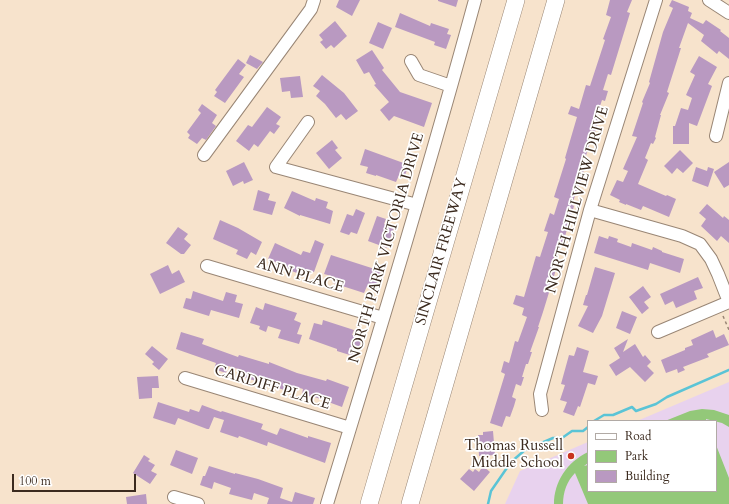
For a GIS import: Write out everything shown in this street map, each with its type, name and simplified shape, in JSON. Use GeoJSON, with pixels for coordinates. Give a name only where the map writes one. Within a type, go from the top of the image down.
{"type":"FeatureCollection","features":[{"type":"Feature","properties":{"kind":"highway","name":"SINCLAIR FREEWAY"},"geometry":{"type":"LineString","coordinates":[[369,504],[516,0]]}},
{"type":"Feature","properties":{"kind":"highway"},"geometry":{"type":"LineString","coordinates":[[399,504],[543,0]]}},
{"type":"Feature","properties":{"kind":"highway"},"geometry":{"type":"LineString","coordinates":[[410,504],[556,0]]}},
{"type":"Feature","properties":{"kind":"street","name":"NORTH PARK VICTORIA DRIVE"},"geometry":{"type":"LineString","coordinates":[[327,504],[384,318],[475,0]]}},
{"type":"Feature","properties":{"kind":"street","name":"NORTH HILLVIEW DRIVE"},"geometry":{"type":"LineString","coordinates":[[542,410],[540,394],[590,210],[656,0]]}},
{"type":"Feature","properties":{"kind":"street"},"geometry":{"type":"LineString","coordinates":[[709,0],[729,13]]}},
{"type":"Feature","properties":{"kind":"street"},"geometry":{"type":"LineString","coordinates":[[204,155],[277,56],[312,5]]}},
{"type":"Feature","properties":{"kind":"street"},"geometry":{"type":"LineString","coordinates":[[411,61],[420,75],[451,86]]}},
{"type":"Feature","properties":{"kind":"street"},"geometry":{"type":"LineString","coordinates":[[716,136],[729,84]]}},
{"type":"Feature","properties":{"kind":"street"},"geometry":{"type":"LineString","coordinates":[[308,122],[276,167],[416,205]]}},
{"type":"Feature","properties":{"kind":"street"},"geometry":{"type":"LineString","coordinates":[[590,210],[682,236],[700,244],[711,259],[718,274],[726,304],[658,332]]}},
{"type":"Feature","properties":{"kind":"street","name":"ANN PLACE"},"geometry":{"type":"LineString","coordinates":[[207,266],[384,318]]}},
{"type":"Feature","properties":{"kind":"street","name":"CARDIFF PLACE"},"geometry":{"type":"LineString","coordinates":[[185,378],[350,428]]}},
{"type":"Feature","properties":{"kind":"street"},"geometry":{"type":"LineString","coordinates":[[174,497],[198,504]]}},
{"type":"Feature","properties":{"kind":"path"},"geometry":{"type":"LineString","coordinates":[[726,304],[729,330]]}},
{"type":"Feature","properties":{"kind":"shaded area","name":"Thomas Russell Middle School"},"geometry":{"type":"Polygon","coordinates":[[[729,382],[729,504],[505,504],[520,471],[587,442],[587,492],[717,492],[717,420],[639,420],[729,382]]]}},
{"type":"Feature","properties":{"kind":"green space"},"geometry":{"type":"Polygon","coordinates":[[[702,409],[714,410],[729,415],[729,427],[717,422],[717,420],[668,420],[690,411],[702,409]]]}},
{"type":"Feature","properties":{"kind":"green space"},"geometry":{"type":"Polygon","coordinates":[[[717,448],[729,478],[729,504],[588,504],[575,473],[566,487],[563,504],[554,504],[556,488],[563,474],[574,461],[587,453],[587,464],[584,466],[587,465],[587,492],[717,492],[717,448]]]}},
{"type":"Feature","properties":{"kind":"building"},"geometry":{"type":"Polygon","coordinates":[[[339,0],[360,0],[352,16],[336,7],[339,0]]]}},
{"type":"Feature","properties":{"kind":"building"},"geometry":{"type":"Polygon","coordinates":[[[438,0],[458,0],[456,7],[438,0]]]}},
{"type":"Feature","properties":{"kind":"building"},"geometry":{"type":"Polygon","coordinates":[[[610,0],[632,0],[627,12],[630,13],[611,75],[608,74],[603,90],[608,91],[605,101],[602,100],[596,118],[599,119],[592,144],[590,143],[584,162],[586,163],[572,205],[574,206],[562,246],[558,245],[553,261],[558,263],[530,352],[532,352],[528,364],[526,364],[521,386],[516,384],[512,397],[516,399],[510,417],[506,416],[502,427],[490,423],[505,374],[501,372],[504,361],[509,363],[515,341],[518,342],[527,317],[522,315],[524,308],[513,304],[516,295],[524,297],[536,256],[540,257],[548,232],[544,231],[550,213],[554,215],[559,199],[554,197],[577,117],[568,114],[571,106],[579,109],[586,85],[590,86],[605,40],[603,39],[611,17],[606,15],[610,0]]]}},
{"type":"Feature","properties":{"kind":"building"},"geometry":{"type":"Polygon","coordinates":[[[672,0],[689,7],[688,11],[692,13],[690,18],[703,24],[706,20],[721,30],[720,31],[729,38],[729,59],[719,51],[717,54],[701,41],[704,35],[688,23],[679,48],[681,48],[667,92],[669,93],[660,115],[656,138],[653,144],[651,143],[645,158],[648,160],[638,184],[676,199],[669,217],[643,206],[641,210],[626,205],[610,195],[617,180],[623,182],[628,171],[623,169],[637,137],[632,136],[643,103],[642,102],[650,83],[649,82],[663,32],[673,8],[669,6],[672,0]]]}},
{"type":"Feature","properties":{"kind":"building"},"geometry":{"type":"Polygon","coordinates":[[[400,13],[430,26],[431,23],[449,29],[447,34],[451,35],[446,49],[434,45],[435,42],[395,27],[400,13]]]}},
{"type":"Feature","properties":{"kind":"building"},"geometry":{"type":"Polygon","coordinates":[[[335,21],[347,36],[334,48],[331,45],[326,49],[320,42],[323,40],[319,35],[335,21]]]}},
{"type":"Feature","properties":{"kind":"building"},"geometry":{"type":"Polygon","coordinates":[[[378,22],[392,28],[383,49],[369,43],[378,22]]]}},
{"type":"Feature","properties":{"kind":"building"},"geometry":{"type":"Polygon","coordinates":[[[372,50],[384,68],[382,70],[400,92],[432,103],[424,127],[394,116],[389,121],[380,110],[389,102],[374,85],[376,84],[369,72],[364,74],[356,60],[372,50]]]}},
{"type":"Feature","properties":{"kind":"building"},"geometry":{"type":"Polygon","coordinates":[[[250,55],[263,62],[257,69],[246,63],[250,55]]]}},
{"type":"Feature","properties":{"kind":"building"},"geometry":{"type":"Polygon","coordinates":[[[699,56],[717,67],[708,84],[712,86],[697,126],[689,123],[689,144],[673,144],[673,126],[675,126],[681,108],[688,110],[692,98],[686,95],[695,75],[690,72],[699,56]]]}},
{"type":"Feature","properties":{"kind":"building"},"geometry":{"type":"Polygon","coordinates":[[[238,59],[246,65],[239,74],[244,77],[225,103],[214,96],[217,92],[215,90],[238,59]]]}},
{"type":"Feature","properties":{"kind":"building"},"geometry":{"type":"Polygon","coordinates":[[[322,75],[344,93],[358,111],[346,120],[341,114],[336,118],[325,104],[316,96],[320,91],[313,86],[322,75]]]}},
{"type":"Feature","properties":{"kind":"building"},"geometry":{"type":"Polygon","coordinates":[[[300,76],[303,97],[291,98],[290,91],[282,92],[280,78],[300,76]]]}},
{"type":"Feature","properties":{"kind":"building"},"geometry":{"type":"Polygon","coordinates":[[[202,104],[217,115],[212,123],[216,126],[206,140],[202,138],[197,144],[188,138],[190,135],[187,132],[201,113],[198,110],[202,104]]]}},
{"type":"Feature","properties":{"kind":"building"},"geometry":{"type":"Polygon","coordinates":[[[267,107],[281,117],[276,124],[280,126],[274,134],[270,131],[258,147],[254,144],[249,151],[236,141],[248,125],[252,127],[267,107]]]}},
{"type":"Feature","properties":{"kind":"building"},"geometry":{"type":"Polygon","coordinates":[[[332,140],[338,148],[335,150],[342,158],[329,169],[316,153],[332,140]]]}},
{"type":"Feature","properties":{"kind":"building"},"geometry":{"type":"Polygon","coordinates":[[[365,149],[409,165],[405,175],[400,173],[396,182],[366,173],[368,167],[360,165],[365,149]]]}},
{"type":"Feature","properties":{"kind":"building"},"geometry":{"type":"Polygon","coordinates":[[[680,150],[693,163],[683,173],[677,168],[672,174],[664,166],[680,150]]]}},
{"type":"Feature","properties":{"kind":"building"},"geometry":{"type":"Polygon","coordinates":[[[244,162],[253,180],[244,184],[243,181],[233,186],[226,171],[244,162]]]}},
{"type":"Feature","properties":{"kind":"building"},"geometry":{"type":"Polygon","coordinates":[[[729,162],[729,185],[724,188],[714,172],[729,162]]]}},
{"type":"Feature","properties":{"kind":"building"},"geometry":{"type":"Polygon","coordinates":[[[696,167],[707,171],[708,167],[714,169],[708,187],[692,181],[696,167]]]}},
{"type":"Feature","properties":{"kind":"building"},"geometry":{"type":"Polygon","coordinates":[[[258,190],[270,194],[268,200],[276,202],[272,215],[253,210],[258,190]]]}},
{"type":"Feature","properties":{"kind":"building"},"geometry":{"type":"Polygon","coordinates":[[[292,191],[315,201],[316,198],[328,202],[326,208],[333,211],[330,224],[300,216],[284,208],[292,191]]]}},
{"type":"Feature","properties":{"kind":"building"},"geometry":{"type":"Polygon","coordinates":[[[707,204],[723,218],[724,216],[729,220],[729,243],[721,236],[717,241],[701,226],[706,219],[699,213],[707,204]]]}},
{"type":"Feature","properties":{"kind":"building"},"geometry":{"type":"Polygon","coordinates":[[[356,209],[365,213],[357,234],[351,232],[349,235],[340,232],[347,214],[353,216],[356,209]]]}},
{"type":"Feature","properties":{"kind":"building"},"geometry":{"type":"Polygon","coordinates":[[[377,216],[386,219],[384,224],[394,228],[387,248],[368,241],[377,216]]]}},
{"type":"Feature","properties":{"kind":"building"},"geometry":{"type":"Polygon","coordinates":[[[220,220],[238,228],[262,242],[256,255],[251,252],[247,259],[236,254],[238,250],[213,239],[220,220]]]}},
{"type":"Feature","properties":{"kind":"building"},"geometry":{"type":"Polygon","coordinates":[[[178,227],[188,234],[184,239],[191,245],[184,254],[181,254],[166,243],[178,227]]]}},
{"type":"Feature","properties":{"kind":"building"},"geometry":{"type":"Polygon","coordinates":[[[599,236],[608,239],[609,236],[618,239],[617,242],[631,247],[632,243],[652,250],[653,247],[662,252],[684,259],[680,273],[650,263],[648,270],[594,253],[599,236]]]}},
{"type":"Feature","properties":{"kind":"building"},"geometry":{"type":"Polygon","coordinates":[[[315,240],[324,244],[314,272],[308,270],[305,276],[286,269],[285,271],[275,266],[277,263],[268,259],[275,243],[301,255],[303,251],[310,253],[315,240]]]}},
{"type":"Feature","properties":{"kind":"building"},"geometry":{"type":"Polygon","coordinates":[[[331,255],[381,271],[375,289],[367,286],[364,293],[333,283],[335,277],[324,274],[331,255]]]}},
{"type":"Feature","properties":{"kind":"building"},"geometry":{"type":"Polygon","coordinates":[[[168,265],[172,274],[179,270],[185,282],[160,294],[150,274],[168,265]]]}},
{"type":"Feature","properties":{"kind":"building"},"geometry":{"type":"Polygon","coordinates":[[[595,267],[615,273],[602,316],[593,333],[578,326],[588,306],[583,305],[595,267]]]}},
{"type":"Feature","properties":{"kind":"building"},"geometry":{"type":"Polygon","coordinates":[[[698,277],[703,288],[694,291],[697,299],[676,308],[673,301],[665,305],[660,294],[698,277]]]}},
{"type":"Feature","properties":{"kind":"building"},"geometry":{"type":"Polygon","coordinates":[[[643,286],[651,297],[644,302],[649,308],[642,314],[629,297],[643,286]]]}},
{"type":"Feature","properties":{"kind":"building"},"geometry":{"type":"Polygon","coordinates":[[[193,291],[223,301],[226,292],[237,295],[235,302],[243,304],[239,318],[211,310],[209,316],[183,308],[186,298],[191,299],[193,291]]]}},
{"type":"Feature","properties":{"kind":"building"},"geometry":{"type":"Polygon","coordinates":[[[265,303],[297,313],[294,320],[301,323],[297,334],[302,335],[299,344],[278,338],[281,330],[268,326],[266,332],[259,329],[260,326],[250,323],[256,307],[263,310],[265,303]]]}},
{"type":"Feature","properties":{"kind":"building"},"geometry":{"type":"Polygon","coordinates":[[[622,311],[637,317],[630,334],[616,328],[622,311]]]}},
{"type":"Feature","properties":{"kind":"building"},"geometry":{"type":"Polygon","coordinates":[[[323,320],[354,330],[352,335],[362,338],[356,357],[309,339],[314,323],[322,325],[323,320]]]}},
{"type":"Feature","properties":{"kind":"building"},"geometry":{"type":"Polygon","coordinates":[[[713,330],[716,338],[724,334],[729,345],[707,354],[709,357],[683,367],[685,370],[678,373],[677,369],[666,373],[661,360],[685,350],[685,348],[693,345],[691,340],[713,330]]]}},
{"type":"Feature","properties":{"kind":"building"},"geometry":{"type":"Polygon","coordinates":[[[181,332],[204,339],[202,344],[238,357],[239,355],[269,364],[269,362],[297,373],[326,381],[327,379],[349,387],[342,407],[302,394],[303,389],[286,384],[284,390],[243,377],[245,371],[228,366],[226,373],[214,369],[216,363],[176,349],[181,332]]]}},
{"type":"Feature","properties":{"kind":"building"},"geometry":{"type":"Polygon","coordinates":[[[628,339],[623,352],[635,344],[643,357],[645,355],[651,362],[647,366],[654,373],[645,382],[630,367],[616,376],[609,365],[620,358],[614,348],[628,339]]]}},
{"type":"Feature","properties":{"kind":"building"},"geometry":{"type":"Polygon","coordinates":[[[152,346],[168,359],[159,370],[152,364],[154,362],[145,354],[152,346]]]}},
{"type":"Feature","properties":{"kind":"building"},"geometry":{"type":"Polygon","coordinates":[[[577,347],[589,351],[583,372],[598,376],[595,385],[588,383],[580,407],[578,406],[574,416],[563,412],[567,402],[560,400],[565,385],[561,384],[569,355],[574,356],[577,347]]]}},
{"type":"Feature","properties":{"kind":"building"},"geometry":{"type":"Polygon","coordinates":[[[158,376],[159,388],[152,388],[152,398],[139,399],[137,377],[158,376]]]}},
{"type":"Feature","properties":{"kind":"building"},"geometry":{"type":"Polygon","coordinates":[[[158,402],[189,412],[190,409],[199,412],[202,405],[263,424],[261,429],[277,435],[280,428],[308,438],[308,436],[331,443],[325,463],[268,442],[267,446],[239,436],[238,438],[220,432],[224,420],[214,417],[209,429],[178,418],[175,425],[153,418],[158,402]]]}},
{"type":"Feature","properties":{"kind":"building"},"geometry":{"type":"Polygon","coordinates":[[[493,431],[495,455],[479,456],[478,435],[483,435],[483,432],[493,431]]]}},
{"type":"Feature","properties":{"kind":"building"},"geometry":{"type":"Polygon","coordinates":[[[176,450],[198,458],[192,474],[170,465],[176,450]]]}},
{"type":"Feature","properties":{"kind":"building"},"geometry":{"type":"Polygon","coordinates":[[[144,455],[150,459],[148,461],[155,465],[151,471],[157,474],[150,484],[133,473],[144,455]]]}},
{"type":"Feature","properties":{"kind":"building"},"geometry":{"type":"Polygon","coordinates":[[[209,466],[258,479],[283,488],[280,498],[292,502],[295,492],[315,498],[313,504],[267,504],[269,498],[254,493],[252,500],[229,494],[231,488],[214,482],[212,489],[200,485],[209,466]]]}},
{"type":"Feature","properties":{"kind":"building"},"geometry":{"type":"Polygon","coordinates":[[[483,466],[490,472],[474,491],[460,479],[469,469],[473,472],[475,469],[479,472],[483,466]]]}},
{"type":"Feature","properties":{"kind":"building"},"geometry":{"type":"Polygon","coordinates":[[[146,494],[147,504],[127,504],[126,497],[146,494]]]}},
{"type":"Feature","properties":{"kind":"waterway"},"geometry":{"type":"LineString","coordinates":[[596,420],[604,415],[613,415],[632,407],[636,411],[656,404],[667,397],[729,370]]}},
{"type":"Feature","properties":{"kind":"waterway"},"geometry":{"type":"LineString","coordinates":[[488,504],[491,491],[511,462],[525,450],[553,438],[562,438],[572,431],[583,431],[587,428]]}},
{"type":"Feature","properties":{"kind":"place","name":"Thomas Russell Middle School"},"geometry":{"type":"Point","coordinates":[571,456]}}]}
